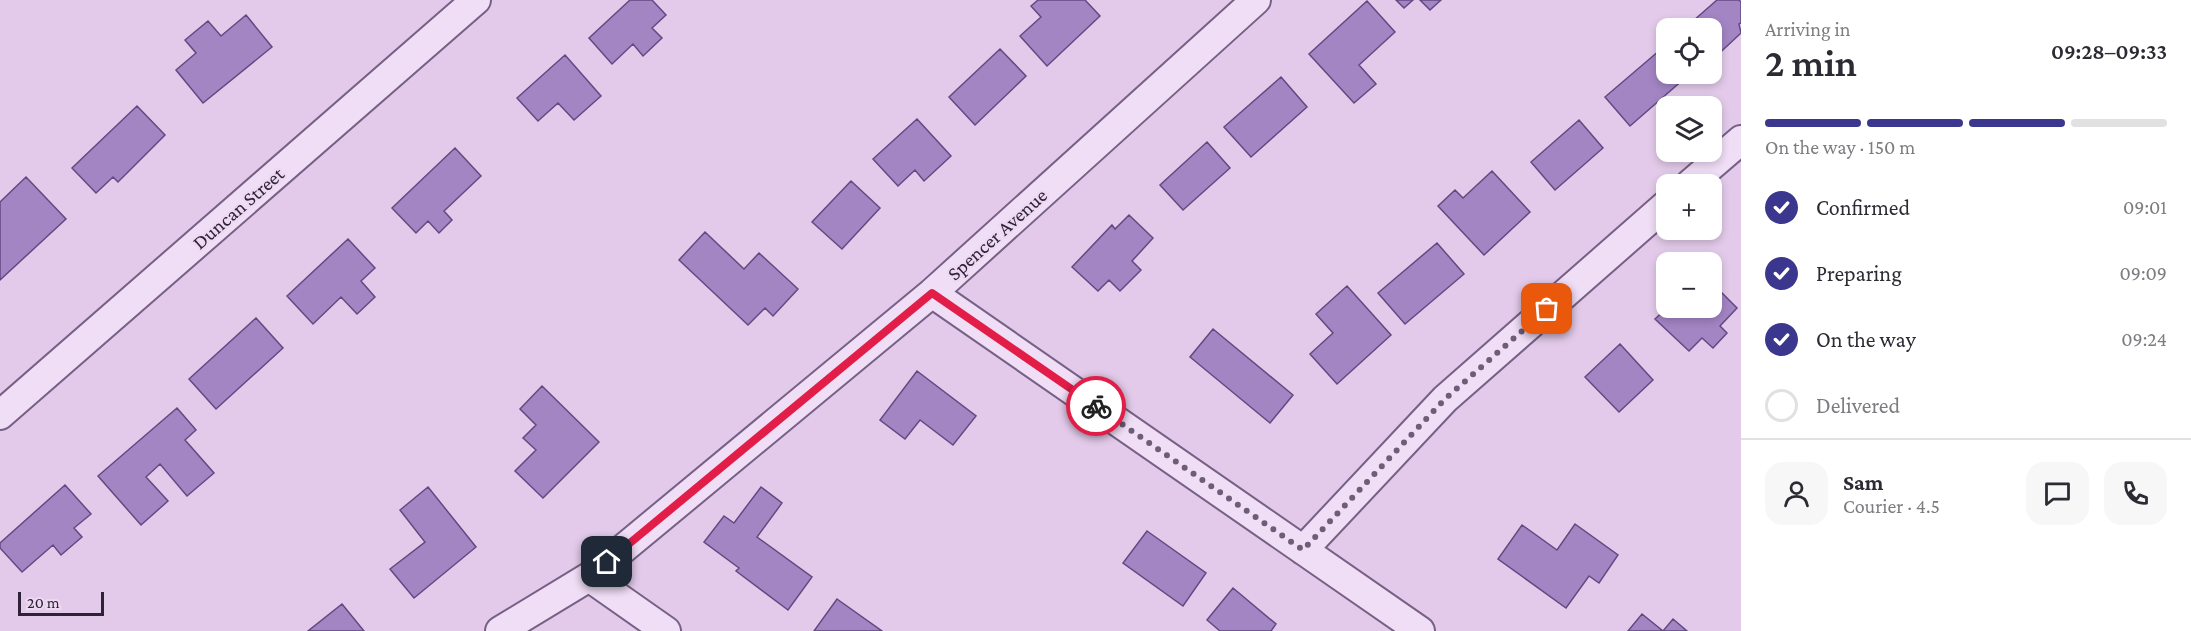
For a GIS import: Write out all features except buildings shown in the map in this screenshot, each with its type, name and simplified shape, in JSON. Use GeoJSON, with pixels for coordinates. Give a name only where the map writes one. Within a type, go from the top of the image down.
{"type":"FeatureCollection","features":[{"type":"Feature","properties":{"kind":"street","name":"Duncan Street"},"geometry":{"type":"LineString","coordinates":[[0,415],[476,0]]}},
{"type":"Feature","properties":{"kind":"street","name":"Spencer Avenue"},"geometry":{"type":"LineString","coordinates":[[500,631],[589,577],[932,293],[1256,0]]}},
{"type":"Feature","properties":{"kind":"street"},"geometry":{"type":"LineString","coordinates":[[1702,174],[1741,140]]}},
{"type":"Feature","properties":{"kind":"street"},"geometry":{"type":"LineString","coordinates":[[1303,550],[1445,399],[1656,214]]}},
{"type":"Feature","properties":{"kind":"street"},"geometry":{"type":"LineString","coordinates":[[932,293],[1420,631]]}},
{"type":"Feature","properties":{"kind":"street"},"geometry":{"type":"LineString","coordinates":[[589,577],[666,631]]}},
{"type":"Feature","properties":{"kind":"way so far"},"geometry":{"type":"LineString","coordinates":[[1096,406],[1303,550],[1445,399],[1547,309]]}},
{"type":"Feature","properties":{"kind":"route"},"geometry":{"type":"LineString","coordinates":[[607,562],[932,293],[1096,406]]}}]}
